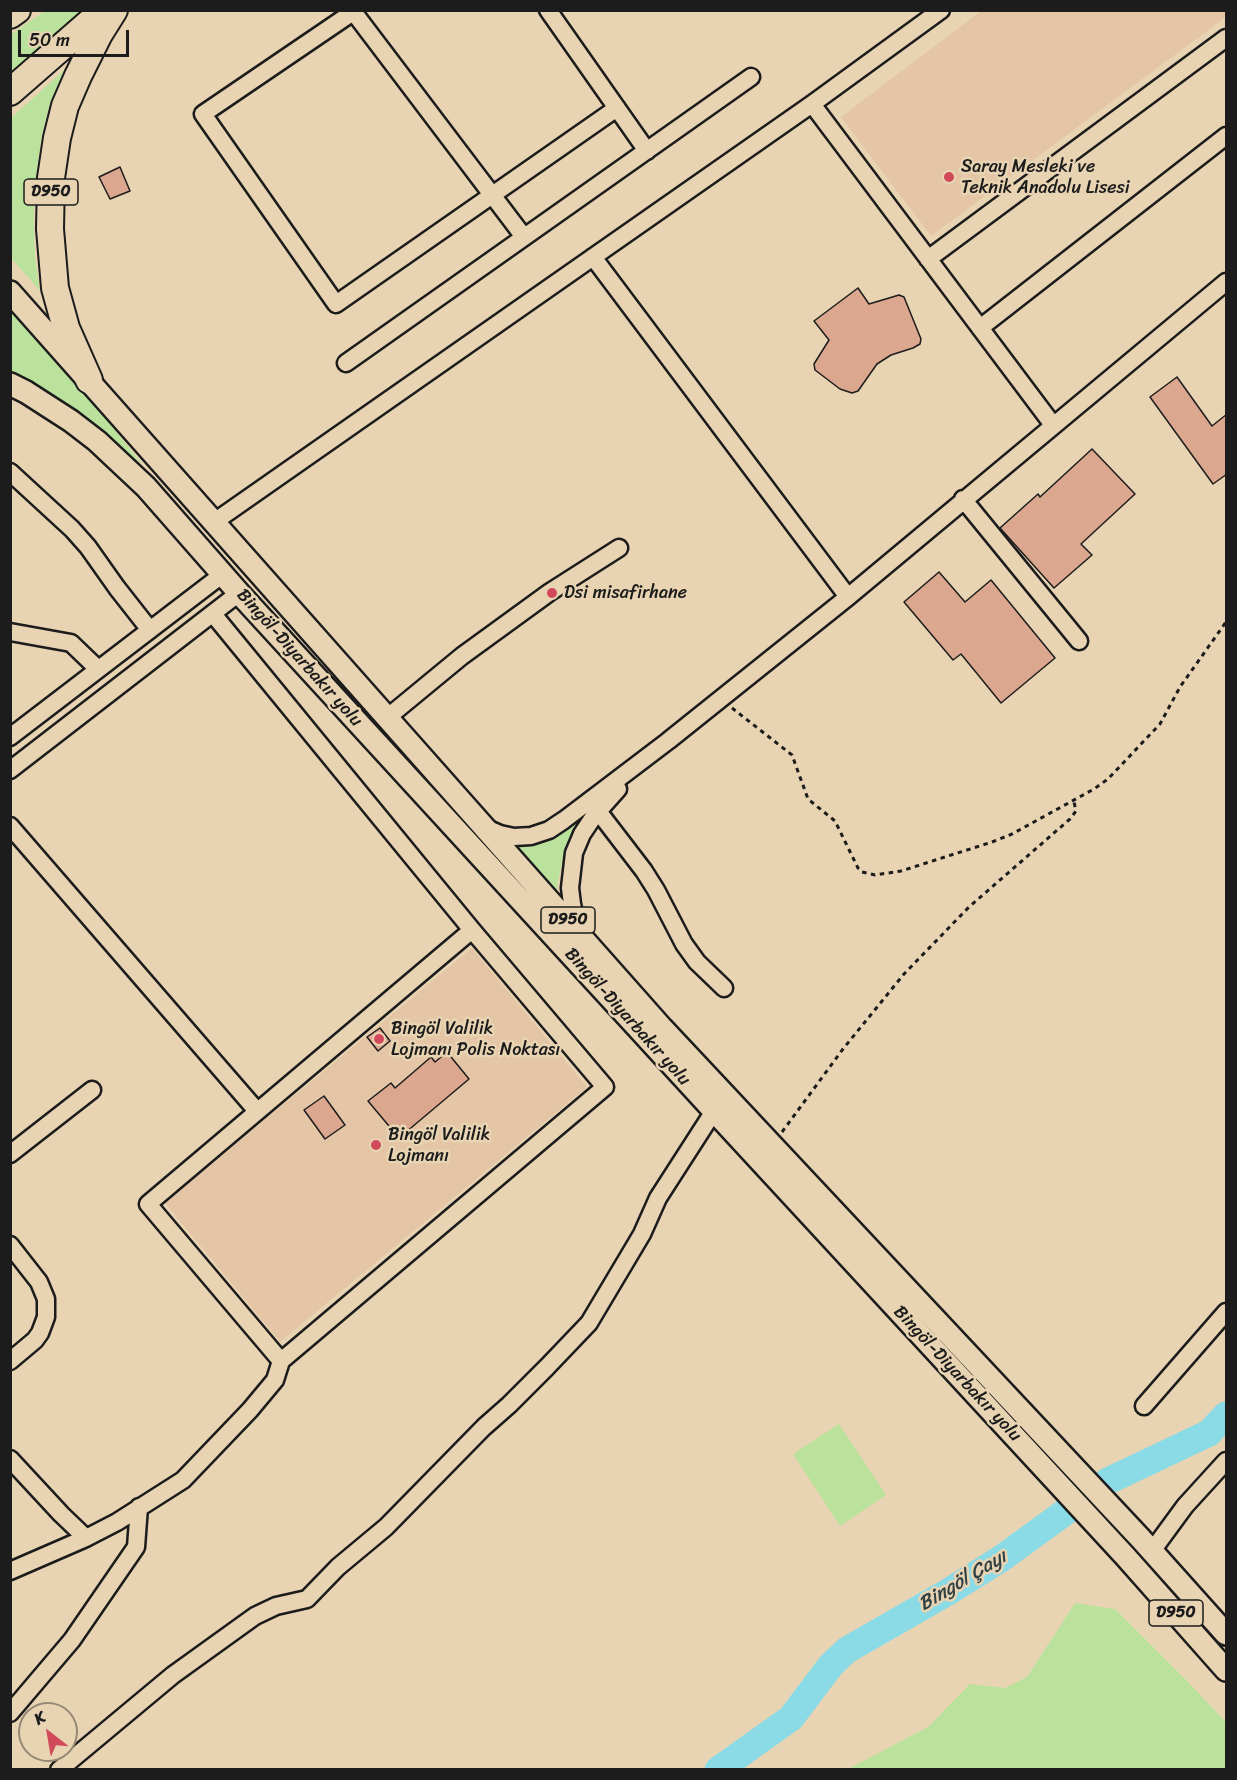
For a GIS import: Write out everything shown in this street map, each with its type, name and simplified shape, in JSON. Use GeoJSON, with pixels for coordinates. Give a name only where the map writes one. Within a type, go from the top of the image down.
{"type":"FeatureCollection","features":[{"type":"Feature","properties":{"kind":"highway"},"geometry":{"type":"LineString","coordinates":[[10,15],[17,10]]}},
{"type":"Feature","properties":{"kind":"highway"},"geometry":{"type":"LineString","coordinates":[[10,92],[104,10]]}},
{"type":"Feature","properties":{"kind":"highway","name":"D950"},"geometry":{"type":"LineString","coordinates":[[89,380],[66,328],[55,288],[50,229],[51,178],[65,106],[99,34],[114,10]]}},
{"type":"Feature","properties":{"kind":"main road","name":"Bingöl-Diyarbakır yolu"},"geometry":{"type":"LineString","coordinates":[[13,298],[89,380],[662,1028],[1227,1634]]}},
{"type":"Feature","properties":{"kind":"main road","name":"Bingöl-Diyarbakır yolu"},"geometry":{"type":"LineString","coordinates":[[10,384],[71,421],[97,441],[146,487],[239,593],[1125,1556],[1227,1670]]}},
{"type":"Feature","properties":{"kind":"street"},"geometry":{"type":"LineString","coordinates":[[548,10],[647,151]]}},
{"type":"Feature","properties":{"kind":"street"},"geometry":{"type":"LineString","coordinates":[[214,522],[812,104],[941,10]]}},
{"type":"Feature","properties":{"kind":"street"},"geometry":{"type":"LineString","coordinates":[[524,237],[492,195],[352,11],[204,114],[336,304],[492,195],[617,108]]}},
{"type":"Feature","properties":{"kind":"street"},"geometry":{"type":"LineString","coordinates":[[928,259],[1227,38]]}},
{"type":"Feature","properties":{"kind":"street"},"geometry":{"type":"LineString","coordinates":[[346,363],[751,77]]}},
{"type":"Feature","properties":{"kind":"street"},"geometry":{"type":"LineString","coordinates":[[812,104],[1053,425]]}},
{"type":"Feature","properties":{"kind":"street"},"geometry":{"type":"LineString","coordinates":[[980,328],[1227,136]]}},
{"type":"Feature","properties":{"kind":"street"},"geometry":{"type":"LineString","coordinates":[[593,257],[848,597]]}},
{"type":"Feature","properties":{"kind":"street"},"geometry":{"type":"LineString","coordinates":[[486,828],[514,837],[531,836],[549,830],[722,699],[1227,282]]}},
{"type":"Feature","properties":{"kind":"street"},"geometry":{"type":"LineString","coordinates":[[10,472],[72,529],[88,547],[150,630]]}},
{"type":"Feature","properties":{"kind":"street"},"geometry":{"type":"LineString","coordinates":[[963,499],[1079,641]]}},
{"type":"Feature","properties":{"kind":"street"},"geometry":{"type":"LineString","coordinates":[[388,717],[462,656],[550,592],[619,548]]}},
{"type":"Feature","properties":{"kind":"street"},"geometry":{"type":"LineString","coordinates":[[10,737],[223,574]]}},
{"type":"Feature","properties":{"kind":"street"},"geometry":{"type":"LineString","coordinates":[[10,770],[239,593]]}},
{"type":"Feature","properties":{"kind":"street"},"geometry":{"type":"LineString","coordinates":[[10,1571],[117,1522],[183,1480],[250,1410],[275,1380],[280,1361],[605,1087],[472,930],[213,614]]}},
{"type":"Feature","properties":{"kind":"street"},"geometry":{"type":"LineString","coordinates":[[10,632],[71,643],[98,669]]}},
{"type":"Feature","properties":{"kind":"street"},"geometry":{"type":"LineString","coordinates":[[578,932],[570,888],[574,853],[582,834],[611,796],[668,741]]}},
{"type":"Feature","properties":{"kind":"street"},"geometry":{"type":"LineString","coordinates":[[598,811],[650,880],[684,944],[697,962],[724,988]]}},
{"type":"Feature","properties":{"kind":"street"},"geometry":{"type":"LineString","coordinates":[[10,826],[257,1111]]}},
{"type":"Feature","properties":{"kind":"street"},"geometry":{"type":"LineString","coordinates":[[280,1361],[148,1204],[472,930]]}},
{"type":"Feature","properties":{"kind":"street"},"geometry":{"type":"LineString","coordinates":[[10,1154],[92,1090]]}},
{"type":"Feature","properties":{"kind":"street"},"geometry":{"type":"LineString","coordinates":[[59,1770],[173,1675],[255,1616],[276,1606],[307,1599],[338,1567],[386,1527],[524,1390],[589,1323],[642,1234],[658,1198],[714,1111]]}},
{"type":"Feature","properties":{"kind":"street"},"geometry":{"type":"LineString","coordinates":[[10,1245],[39,1282],[46,1299],[46,1317],[35,1340],[10,1362]]}},
{"type":"Feature","properties":{"kind":"street"},"geometry":{"type":"LineString","coordinates":[[1144,1406],[1227,1312]]}},
{"type":"Feature","properties":{"kind":"street"},"geometry":{"type":"LineString","coordinates":[[10,1459],[86,1538]]}},
{"type":"Feature","properties":{"kind":"street"},"geometry":{"type":"LineString","coordinates":[[1146,1545],[1227,1461]]}},
{"type":"Feature","properties":{"kind":"street"},"geometry":{"type":"LineString","coordinates":[[10,1713],[72,1640],[136,1547],[139,1507]]}},
{"type":"Feature","properties":{"kind":"path"},"geometry":{"type":"LineString","coordinates":[[722,699],[792,755],[808,799],[835,821],[858,868],[862,872],[876,875],[901,871],[1012,834],[1074,801],[1108,779],[1160,723],[1180,687],[1227,622]]}},
{"type":"Feature","properties":{"kind":"path"},"geometry":{"type":"LineString","coordinates":[[772,1145],[843,1049],[904,974],[969,907],[1070,819],[1076,811],[1074,801]]}},
{"type":"Feature","properties":{"kind":"shaded area","name":"Saray Mesleki ve Teknik Anadolu Lisesi"},"geometry":{"type":"Polygon","coordinates":[[[1226,10],[1226,17],[931,236],[841,117],[981,11],[1226,10]]]}},
{"type":"Feature","properties":{"kind":"shaded area","name":"Bingöl Valilik Lojmanı"},"geometry":{"type":"Polygon","coordinates":[[[472,948],[587,1087],[280,1342],[165,1203],[472,948]]]}},
{"type":"Feature","properties":{"kind":"green space"},"geometry":{"type":"Polygon","coordinates":[[[45,11],[84,11],[11,77],[10,35],[45,11]]]}},
{"type":"Feature","properties":{"kind":"green space"},"geometry":{"type":"Polygon","coordinates":[[[65,69],[48,110],[37,168],[34,228],[40,291],[11,258],[11,118],[65,69]]]}},
{"type":"Feature","properties":{"kind":"green space"},"geometry":{"type":"Polygon","coordinates":[[[10,307],[77,382],[142,464],[66,404],[11,372],[10,307]]]}},
{"type":"Feature","properties":{"kind":"green space"},"geometry":{"type":"Polygon","coordinates":[[[596,802],[575,831],[567,848],[556,893],[512,845],[554,836],[596,802]]]}},
{"type":"Feature","properties":{"kind":"green space"},"geometry":{"type":"Polygon","coordinates":[[[839,1424],[886,1495],[840,1526],[793,1454],[839,1424]]]}},
{"type":"Feature","properties":{"kind":"green space"},"geometry":{"type":"Polygon","coordinates":[[[1075,1603],[1115,1609],[1226,1722],[1226,1769],[848,1769],[928,1727],[970,1684],[1005,1688],[1027,1677],[1075,1603]]]}},
{"type":"Feature","properties":{"kind":"building"},"geometry":{"type":"Polygon","coordinates":[[[120,167],[130,191],[110,199],[99,177],[120,167]]]}},
{"type":"Feature","properties":{"kind":"building"},"geometry":{"type":"Polygon","coordinates":[[[858,288],[869,304],[899,295],[904,297],[921,339],[920,344],[913,348],[891,355],[877,364],[858,391],[852,393],[840,389],[815,370],[814,364],[829,340],[814,321],[858,288]]]}},
{"type":"Feature","properties":{"kind":"building"},"geometry":{"type":"Polygon","coordinates":[[[1177,377],[1212,426],[1227,414],[1227,474],[1213,484],[1150,397],[1177,377]]]}},
{"type":"Feature","properties":{"kind":"building"},"geometry":{"type":"Polygon","coordinates":[[[1092,449],[1135,494],[1081,544],[1092,555],[1054,588],[1000,528],[1038,494],[1040,497],[1092,449]]]}},
{"type":"Feature","properties":{"kind":"building"},"geometry":{"type":"Polygon","coordinates":[[[939,572],[965,602],[991,580],[1055,658],[1001,703],[961,654],[953,660],[904,602],[939,572]]]}},
{"type":"Feature","properties":{"kind":"building","name":"Bingöl Valilik Lojmanı Polis Noktası"},"geometry":{"type":"Polygon","coordinates":[[[380,1028],[390,1041],[378,1051],[367,1037],[380,1028]]]}},
{"type":"Feature","properties":{"kind":"building","name":"Bingöl Valilik Lojmanı"},"geometry":{"type":"Polygon","coordinates":[[[447,1052],[469,1079],[399,1138],[368,1101],[391,1083],[395,1088],[431,1057],[435,1062],[447,1052]]]}},
{"type":"Feature","properties":{"kind":"building"},"geometry":{"type":"Polygon","coordinates":[[[324,1096],[345,1125],[325,1139],[304,1110],[324,1096]]]}},
{"type":"Feature","properties":{"kind":"waterway","name":"Bingöl Çayı"},"geometry":{"type":"LineString","coordinates":[[718,1770],[791,1718],[831,1665],[847,1650],[1002,1558],[1108,1481],[1209,1433],[1226,1415]]}},
{"type":"Feature","properties":{"kind":"place","name":"Saray Mesleki ve Teknik Anadolu Lisesi"},"geometry":{"type":"Point","coordinates":[949,177]}},
{"type":"Feature","properties":{"kind":"place","name":"Dsi misafirhane"},"geometry":{"type":"Point","coordinates":[552,593]}},
{"type":"Feature","properties":{"kind":"place","name":"Bingöl Valilik Lojmanı Polis Noktası"},"geometry":{"type":"Point","coordinates":[379,1039]}},
{"type":"Feature","properties":{"kind":"place","name":"Bingöl Valilik Lojmanı"},"geometry":{"type":"Point","coordinates":[376,1145]}}]}
